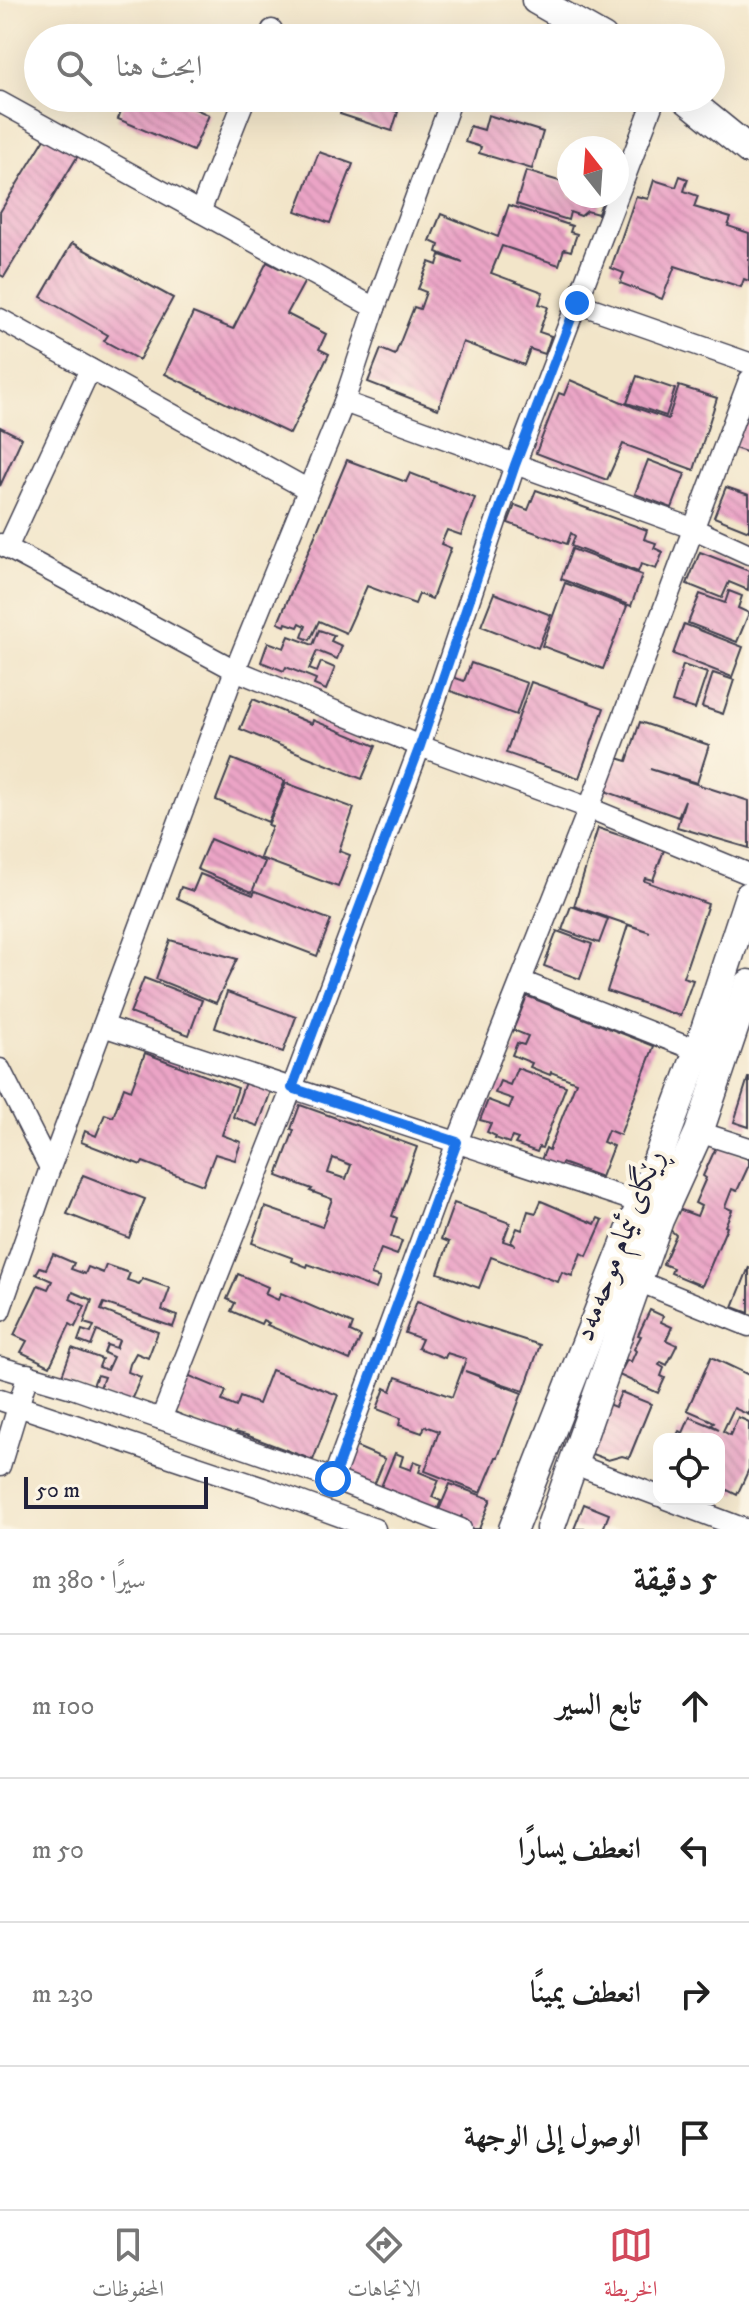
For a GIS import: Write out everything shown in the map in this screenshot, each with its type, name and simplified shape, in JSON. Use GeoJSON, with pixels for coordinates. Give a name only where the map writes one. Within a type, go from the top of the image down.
{"type":"FeatureCollection","features":[{"type":"Feature","properties":{"kind":"main road"},"geometry":{"type":"LineString","coordinates":[[536,0],[578,24]]}},
{"type":"Feature","properties":{"kind":"main road"},"geometry":{"type":"LineString","coordinates":[[702,112],[749,150]]}},
{"type":"Feature","properties":{"kind":"main road"},"geometry":{"type":"LineString","coordinates":[[513,1529],[698,1051],[749,896]]}},
{"type":"Feature","properties":{"kind":"main road","name":"ڕێگای ئیمام موحەمەد"},"geometry":{"type":"LineString","coordinates":[[550,1529],[659,1220],[699,1132],[749,984]]}},
{"type":"Feature","properties":{"kind":"street"},"geometry":{"type":"LineString","coordinates":[[0,102],[375,308]]}},
{"type":"Feature","properties":{"kind":"street"},"geometry":{"type":"LineString","coordinates":[[200,212],[239,112]]}},
{"type":"Feature","properties":{"kind":"street"},"geometry":{"type":"LineString","coordinates":[[0,1311],[235,670],[344,402],[447,112]]}},
{"type":"Feature","properties":{"kind":"street"},"geometry":{"type":"LineString","coordinates":[[161,1419],[292,1088],[420,746],[515,465],[650,112]]}},
{"type":"Feature","properties":{"kind":"street"},"geometry":{"type":"LineString","coordinates":[[577,303],[749,363]]}},
{"type":"Feature","properties":{"kind":"street"},"geometry":{"type":"LineString","coordinates":[[0,319],[307,489]]}},
{"type":"Feature","properties":{"kind":"street"},"geometry":{"type":"LineString","coordinates":[[90,369],[3,546],[235,670],[749,874]]}},
{"type":"Feature","properties":{"kind":"street"},"geometry":{"type":"LineString","coordinates":[[333,1479],[457,1142],[589,808],[749,380]]}},
{"type":"Feature","properties":{"kind":"street"},"geometry":{"type":"LineString","coordinates":[[344,402],[692,528],[749,554]]}},
{"type":"Feature","properties":{"kind":"street"},"geometry":{"type":"LineString","coordinates":[[521,981],[698,1051]]}},
{"type":"Feature","properties":{"kind":"street"},"geometry":{"type":"LineString","coordinates":[[103,1026],[641,1203]]}},
{"type":"Feature","properties":{"kind":"street"},"geometry":{"type":"LineString","coordinates":[[0,1069],[50,1168]]}},
{"type":"Feature","properties":{"kind":"street"},"geometry":{"type":"LineString","coordinates":[[699,1132],[749,1148]]}},
{"type":"Feature","properties":{"kind":"street"},"geometry":{"type":"LineString","coordinates":[[638,1281],[749,1326]]}},
{"type":"Feature","properties":{"kind":"street"},"geometry":{"type":"LineString","coordinates":[[0,1367],[333,1479],[461,1529]]}},
{"type":"Feature","properties":{"kind":"street"},"geometry":{"type":"LineString","coordinates":[[0,1466],[9,1403],[28,1374]]}},
{"type":"Feature","properties":{"kind":"street"},"geometry":{"type":"LineString","coordinates":[[9,1403],[375,1529]]}},
{"type":"Feature","properties":{"kind":"street"},"geometry":{"type":"LineString","coordinates":[[574,1464],[653,1494]]}},
{"type":"Feature","properties":{"kind":"street"},"geometry":{"type":"LineString","coordinates":[[682,1505],[745,1529]]}},
{"type":"Feature","properties":{"kind":"building"},"geometry":{"type":"Polygon","coordinates":[[[121,112],[202,112],[209,115],[193,151],[118,119],[121,112]]]}},
{"type":"Feature","properties":{"kind":"building"},"geometry":{"type":"Polygon","coordinates":[[[341,112],[398,112],[392,131],[341,112]]]}},
{"type":"Feature","properties":{"kind":"building"},"geometry":{"type":"Polygon","coordinates":[[[488,115],[543,132],[532,169],[479,153],[481,147],[465,142],[470,126],[484,130],[488,115]]]}},
{"type":"Feature","properties":{"kind":"building"},"geometry":{"type":"Polygon","coordinates":[[[47,135],[79,154],[4,277],[0,275],[0,212],[47,135]]]}},
{"type":"Feature","properties":{"kind":"building"},"geometry":{"type":"Polygon","coordinates":[[[319,152],[353,164],[330,223],[296,211],[319,152]]]}},
{"type":"Feature","properties":{"kind":"building"},"geometry":{"type":"Polygon","coordinates":[[[526,171],[557,180],[557,208],[600,208],[598,214],[587,211],[581,216],[570,212],[568,220],[516,204],[526,171]]]}},
{"type":"Feature","properties":{"kind":"building"},"geometry":{"type":"Polygon","coordinates":[[[680,176],[688,179],[684,191],[698,196],[694,207],[731,218],[728,226],[749,233],[749,281],[744,279],[741,287],[675,266],[662,299],[620,283],[624,273],[611,268],[636,196],[648,199],[654,180],[676,187],[680,176]]]}},
{"type":"Feature","properties":{"kind":"building"},"geometry":{"type":"Polygon","coordinates":[[[509,205],[572,226],[570,232],[577,234],[571,251],[564,249],[559,265],[502,246],[491,273],[543,292],[539,304],[548,307],[539,332],[551,336],[545,354],[530,349],[524,365],[463,342],[438,409],[368,382],[381,349],[395,355],[414,307],[420,309],[426,292],[418,289],[429,262],[437,265],[440,255],[463,263],[437,252],[439,245],[430,241],[441,214],[498,237],[509,205]]]}},
{"type":"Feature","properties":{"kind":"building"},"geometry":{"type":"Polygon","coordinates":[[[72,243],[173,298],[139,360],[104,341],[108,335],[41,297],[72,243]]]}},
{"type":"Feature","properties":{"kind":"building"},"geometry":{"type":"Polygon","coordinates":[[[267,262],[305,281],[287,314],[326,334],[319,349],[329,354],[290,434],[165,374],[193,313],[233,329],[267,262]]]}},
{"type":"Feature","properties":{"kind":"building"},"geometry":{"type":"Polygon","coordinates":[[[637,376],[675,389],[666,416],[627,403],[637,376]]]}},
{"type":"Feature","properties":{"kind":"building"},"geometry":{"type":"Polygon","coordinates":[[[570,380],[668,419],[679,386],[717,398],[694,470],[623,444],[607,480],[536,453],[559,393],[564,395],[570,380]]]}},
{"type":"Feature","properties":{"kind":"building"},"geometry":{"type":"Polygon","coordinates":[[[749,410],[749,453],[734,448],[749,410]]]}},
{"type":"Feature","properties":{"kind":"building"},"geometry":{"type":"Polygon","coordinates":[[[0,427],[22,438],[0,486],[0,427]]]}},
{"type":"Feature","properties":{"kind":"building"},"geometry":{"type":"Polygon","coordinates":[[[347,460],[406,482],[410,473],[475,498],[461,535],[447,530],[441,544],[451,548],[432,599],[419,594],[415,604],[367,586],[346,633],[319,621],[310,640],[302,637],[306,626],[278,623],[347,460]]]}},
{"type":"Feature","properties":{"kind":"building"},"geometry":{"type":"Polygon","coordinates":[[[648,460],[685,474],[672,508],[635,494],[648,460]]]}},
{"type":"Feature","properties":{"kind":"building"},"geometry":{"type":"Polygon","coordinates":[[[726,487],[749,495],[749,531],[714,517],[726,487]]]}},
{"type":"Feature","properties":{"kind":"building"},"geometry":{"type":"Polygon","coordinates":[[[536,490],[647,530],[644,539],[656,543],[654,548],[663,552],[656,569],[641,564],[638,572],[571,546],[575,536],[571,533],[567,544],[508,523],[515,505],[528,510],[536,490]]]}},
{"type":"Feature","properties":{"kind":"building"},"geometry":{"type":"Polygon","coordinates":[[[572,549],[642,575],[631,606],[561,579],[572,549]]]}},
{"type":"Feature","properties":{"kind":"building"},"geometry":{"type":"Polygon","coordinates":[[[700,552],[749,571],[748,590],[729,582],[722,598],[687,584],[700,552]]]}},
{"type":"Feature","properties":{"kind":"building"},"geometry":{"type":"Polygon","coordinates":[[[565,583],[627,606],[603,669],[542,646],[565,583]]]}},
{"type":"Feature","properties":{"kind":"building"},"geometry":{"type":"Polygon","coordinates":[[[729,591],[742,596],[738,608],[749,613],[737,642],[688,623],[700,594],[725,603],[729,591]]]}},
{"type":"Feature","properties":{"kind":"building"},"geometry":{"type":"Polygon","coordinates":[[[494,593],[551,615],[538,648],[481,626],[494,593]]]}},
{"type":"Feature","properties":{"kind":"building"},"geometry":{"type":"Polygon","coordinates":[[[684,624],[743,647],[732,677],[673,654],[684,624]]]}},
{"type":"Feature","properties":{"kind":"building"},"geometry":{"type":"Polygon","coordinates":[[[319,630],[334,635],[331,641],[342,646],[337,659],[317,651],[309,669],[317,672],[321,662],[335,668],[326,690],[314,685],[316,679],[286,667],[284,671],[261,662],[268,642],[284,648],[289,636],[313,645],[319,630]]]}},
{"type":"Feature","properties":{"kind":"building"},"geometry":{"type":"Polygon","coordinates":[[[471,663],[527,683],[516,715],[448,690],[453,677],[464,681],[471,663]]]}},
{"type":"Feature","properties":{"kind":"building"},"geometry":{"type":"Polygon","coordinates":[[[683,665],[707,673],[695,709],[672,702],[683,665]]]}},
{"type":"Feature","properties":{"kind":"building"},"geometry":{"type":"Polygon","coordinates":[[[713,673],[734,680],[723,714],[702,707],[713,673]]]}},
{"type":"Feature","properties":{"kind":"building"},"geometry":{"type":"Polygon","coordinates":[[[531,682],[604,708],[579,778],[506,753],[531,682]]]}},
{"type":"Feature","properties":{"kind":"building"},"geometry":{"type":"Polygon","coordinates":[[[253,699],[376,746],[362,779],[240,729],[253,699]]]}},
{"type":"Feature","properties":{"kind":"building"},"geometry":{"type":"Polygon","coordinates":[[[640,722],[709,745],[697,783],[650,769],[749,801],[749,848],[677,827],[685,800],[678,817],[602,790],[614,757],[627,761],[640,722]]]}},
{"type":"Feature","properties":{"kind":"building"},"geometry":{"type":"Polygon","coordinates":[[[232,759],[285,781],[268,822],[216,800],[232,759]]]}},
{"type":"Feature","properties":{"kind":"building"},"geometry":{"type":"Polygon","coordinates":[[[286,783],[354,808],[339,851],[350,855],[338,887],[260,858],[272,826],[268,825],[286,783]]]}},
{"type":"Feature","properties":{"kind":"building"},"geometry":{"type":"Polygon","coordinates":[[[598,828],[664,850],[653,880],[645,878],[644,881],[708,904],[683,977],[693,980],[680,1016],[607,991],[628,925],[650,932],[574,906],[598,828]]]}},
{"type":"Feature","properties":{"kind":"building"},"geometry":{"type":"Polygon","coordinates":[[[210,839],[265,862],[252,892],[197,869],[210,839]]]}},
{"type":"Feature","properties":{"kind":"building"},"geometry":{"type":"Polygon","coordinates":[[[200,874],[331,920],[317,956],[177,898],[181,887],[193,891],[200,874]]]}},
{"type":"Feature","properties":{"kind":"building"},"geometry":{"type":"Polygon","coordinates":[[[571,906],[608,919],[599,943],[562,930],[571,906]]]}},
{"type":"Feature","properties":{"kind":"building"},"geometry":{"type":"Polygon","coordinates":[[[557,931],[592,944],[580,979],[544,966],[557,931]]]}},
{"type":"Feature","properties":{"kind":"building"},"geometry":{"type":"Polygon","coordinates":[[[170,940],[237,959],[216,1003],[156,979],[170,940]]]}},
{"type":"Feature","properties":{"kind":"building"},"geometry":{"type":"Polygon","coordinates":[[[144,978],[202,1000],[189,1035],[130,1013],[144,978]]]}},
{"type":"Feature","properties":{"kind":"building"},"geometry":{"type":"Polygon","coordinates":[[[227,992],[296,1017],[283,1052],[215,1028],[227,992]]]}},
{"type":"Feature","properties":{"kind":"building"},"geometry":{"type":"Polygon","coordinates":[[[527,996],[654,1046],[620,1135],[608,1130],[603,1142],[613,1146],[601,1177],[562,1163],[560,1168],[541,1160],[546,1148],[549,1150],[576,1082],[530,1067],[532,1063],[512,1055],[517,1043],[524,1045],[528,1036],[513,1030],[527,996]]]}},
{"type":"Feature","properties":{"kind":"building"},"geometry":{"type":"Polygon","coordinates":[[[145,1053],[238,1088],[222,1135],[241,1142],[235,1160],[215,1154],[203,1185],[81,1142],[85,1131],[96,1136],[105,1114],[113,1117],[124,1087],[131,1090],[145,1053]]]}},
{"type":"Feature","properties":{"kind":"building"},"geometry":{"type":"Polygon","coordinates":[[[517,1068],[566,1086],[542,1148],[539,1147],[537,1152],[515,1144],[518,1139],[512,1137],[509,1143],[495,1138],[487,1132],[491,1123],[480,1120],[488,1100],[509,1108],[513,1099],[495,1093],[500,1081],[510,1085],[517,1068]]]}},
{"type":"Feature","properties":{"kind":"building"},"geometry":{"type":"Polygon","coordinates":[[[749,1078],[749,1127],[734,1122],[749,1078]]]}},
{"type":"Feature","properties":{"kind":"building"},"geometry":{"type":"Polygon","coordinates":[[[245,1082],[271,1091],[258,1126],[233,1117],[245,1082]]]}},
{"type":"Feature","properties":{"kind":"building"},"geometry":{"type":"Polygon","coordinates":[[[300,1105],[417,1147],[392,1216],[397,1218],[391,1237],[402,1241],[397,1255],[381,1249],[371,1275],[380,1278],[376,1289],[308,1264],[307,1267],[292,1261],[293,1258],[252,1243],[265,1207],[322,1227],[332,1199],[277,1176],[294,1130],[291,1129],[300,1105]],[[333,1158],[328,1173],[346,1179],[351,1165],[333,1158]]]}},
{"type":"Feature","properties":{"kind":"building"},"geometry":{"type":"Polygon","coordinates":[[[717,1145],[749,1159],[749,1165],[737,1191],[732,1189],[725,1207],[732,1210],[702,1286],[671,1273],[673,1268],[663,1264],[676,1235],[668,1228],[676,1208],[697,1216],[701,1206],[695,1203],[717,1145]]]}},
{"type":"Feature","properties":{"kind":"building"},"geometry":{"type":"Polygon","coordinates":[[[83,1175],[145,1199],[129,1238],[67,1214],[83,1175]]]}},
{"type":"Feature","properties":{"kind":"building"},"geometry":{"type":"Polygon","coordinates":[[[541,1201],[595,1224],[598,1218],[603,1220],[587,1256],[581,1253],[572,1276],[562,1272],[558,1282],[491,1257],[479,1288],[438,1273],[449,1242],[441,1239],[454,1203],[510,1223],[503,1241],[515,1245],[511,1242],[517,1228],[522,1230],[528,1211],[536,1213],[541,1201]]]}},
{"type":"Feature","properties":{"kind":"building"},"geometry":{"type":"Polygon","coordinates":[[[53,1254],[74,1263],[71,1269],[85,1274],[88,1267],[103,1273],[106,1265],[130,1273],[127,1280],[139,1284],[143,1279],[170,1288],[162,1310],[177,1316],[173,1327],[104,1303],[101,1310],[158,1332],[148,1358],[136,1353],[130,1364],[128,1372],[141,1377],[129,1405],[98,1393],[104,1377],[97,1375],[91,1391],[60,1381],[72,1348],[102,1359],[99,1367],[107,1370],[113,1357],[104,1353],[107,1345],[116,1348],[119,1340],[97,1331],[91,1346],[78,1341],[82,1330],[91,1333],[94,1326],[84,1323],[92,1300],[73,1292],[70,1299],[85,1306],[75,1327],[70,1324],[50,1366],[21,1352],[27,1341],[14,1335],[38,1285],[48,1289],[52,1281],[36,1274],[40,1267],[46,1269],[53,1254]]]}},
{"type":"Feature","properties":{"kind":"building"},"geometry":{"type":"Polygon","coordinates":[[[749,1267],[749,1313],[733,1307],[749,1267]]]}},
{"type":"Feature","properties":{"kind":"building"},"geometry":{"type":"Polygon","coordinates":[[[238,1274],[268,1287],[265,1294],[278,1300],[281,1293],[353,1324],[350,1332],[361,1337],[350,1360],[267,1325],[269,1323],[263,1320],[261,1324],[231,1311],[235,1303],[227,1299],[238,1274]]]}},
{"type":"Feature","properties":{"kind":"building"},"geometry":{"type":"Polygon","coordinates":[[[417,1301],[540,1345],[524,1391],[465,1371],[522,1393],[481,1493],[425,1471],[439,1431],[425,1426],[422,1433],[399,1425],[401,1418],[377,1409],[385,1388],[391,1391],[396,1377],[452,1397],[462,1370],[466,1359],[447,1353],[445,1358],[418,1348],[422,1339],[405,1333],[417,1301]]]}},
{"type":"Feature","properties":{"kind":"building"},"geometry":{"type":"Polygon","coordinates":[[[650,1310],[663,1316],[661,1322],[672,1327],[666,1340],[677,1345],[667,1365],[661,1362],[659,1365],[664,1368],[661,1376],[665,1378],[658,1393],[619,1375],[627,1360],[631,1362],[641,1336],[638,1335],[650,1310]]]}},
{"type":"Feature","properties":{"kind":"building"},"geometry":{"type":"Polygon","coordinates":[[[711,1357],[749,1375],[749,1415],[734,1408],[723,1431],[730,1435],[738,1417],[749,1422],[749,1469],[737,1495],[725,1489],[725,1433],[683,1433],[690,1417],[719,1429],[712,1425],[714,1422],[687,1410],[711,1357]]]}},
{"type":"Feature","properties":{"kind":"building"},"geometry":{"type":"Polygon","coordinates":[[[271,1370],[338,1395],[313,1460],[246,1435],[235,1432],[230,1437],[170,1410],[185,1374],[226,1391],[222,1401],[236,1407],[240,1397],[258,1404],[271,1370]]]}},
{"type":"Feature","properties":{"kind":"building"},"geometry":{"type":"Polygon","coordinates":[[[621,1392],[651,1404],[629,1458],[622,1456],[608,1460],[584,1451],[603,1402],[615,1407],[621,1392]]]}},
{"type":"Feature","properties":{"kind":"building"},"geometry":{"type":"Polygon","coordinates":[[[352,1445],[385,1459],[372,1490],[339,1476],[352,1445]]]}},
{"type":"Feature","properties":{"kind":"building"},"geometry":{"type":"Polygon","coordinates":[[[395,1453],[403,1456],[400,1466],[411,1470],[414,1461],[422,1464],[419,1472],[439,1480],[432,1497],[441,1501],[434,1517],[378,1494],[395,1453]]]}},
{"type":"Feature","properties":{"kind":"building"},"geometry":{"type":"Polygon","coordinates":[[[450,1484],[491,1499],[479,1529],[459,1525],[462,1515],[457,1526],[436,1517],[450,1484]]]}},
{"type":"Feature","properties":{"kind":"building"},"geometry":{"type":"Polygon","coordinates":[[[584,1504],[609,1514],[603,1529],[574,1529],[584,1504]]]}},
{"type":"Feature","properties":{"kind":"route"},"geometry":{"type":"LineString","coordinates":[[333,1479],[457,1142],[292,1088],[420,746],[515,465],[577,303]]}}]}
